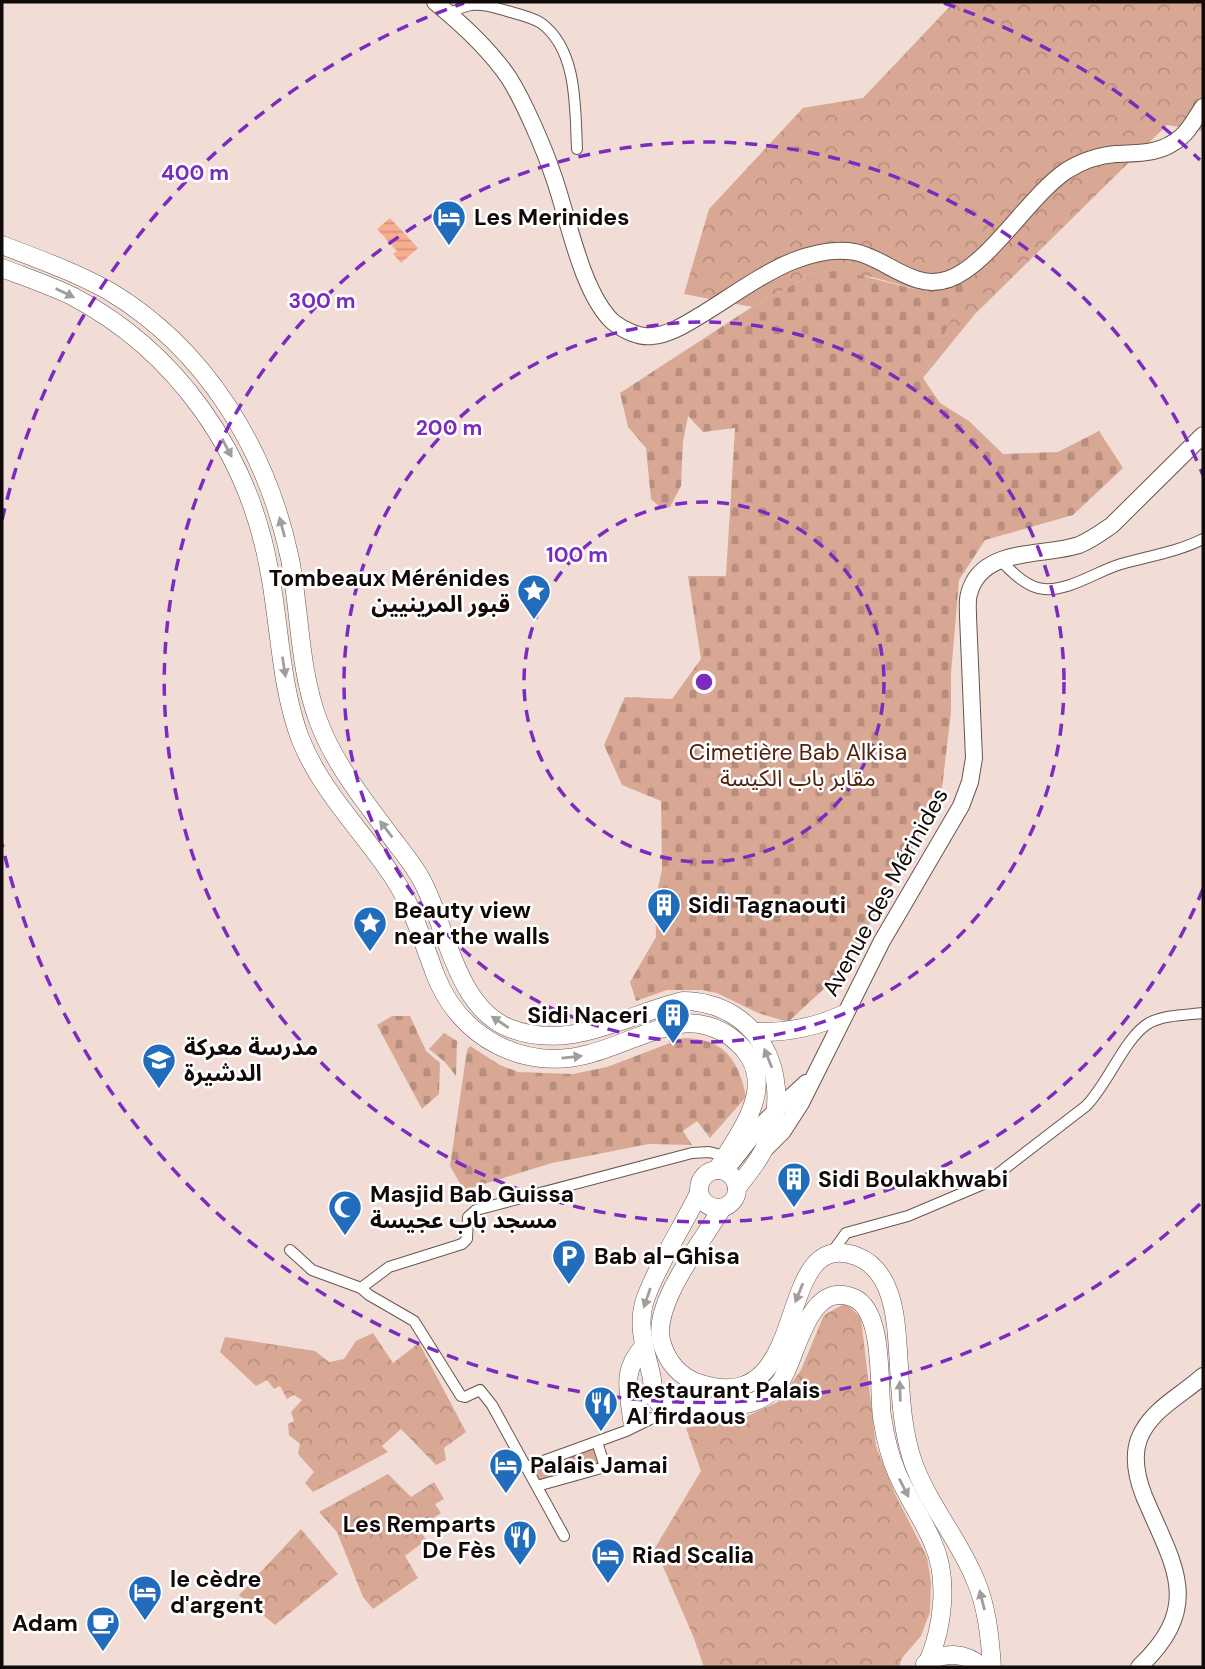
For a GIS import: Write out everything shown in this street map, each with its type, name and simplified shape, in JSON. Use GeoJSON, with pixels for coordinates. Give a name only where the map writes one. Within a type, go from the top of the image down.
{"type":"FeatureCollection","features":[{"type":"Feature","properties":{"kind":"main road"},"geometry":{"type":"LineString","coordinates":[[435,2],[486,51],[513,86],[553,174],[578,257],[602,307],[615,323],[644,336],[665,333],[687,323],[789,262],[816,253],[835,250],[857,252],[910,278],[931,281],[949,279],[974,264],[1045,189],[1065,172],[1084,161],[1114,154],[1141,154],[1165,148],[1182,136],[1203,107]]}},
{"type":"Feature","properties":{"kind":"main road"},"geometry":{"type":"LineString","coordinates":[[2,245],[77,275],[108,291],[143,315],[187,354],[232,413],[259,462],[281,522],[317,717],[342,769],[414,867],[426,888],[458,973],[478,1004],[503,1025],[546,1035],[582,1034],[683,1001],[696,1001],[721,1008],[742,1021],[764,1046],[772,1065],[776,1091],[769,1137],[763,1151],[737,1188],[734,1199],[722,1208],[672,1289],[661,1312],[662,1341],[681,1375],[711,1387],[734,1387],[752,1383],[764,1374],[774,1359],[807,1276],[817,1262],[830,1255],[846,1254],[867,1262],[878,1272],[887,1288],[894,1316],[901,1402],[910,1454],[922,1485],[976,1581],[985,1614],[992,1667]]}},
{"type":"Feature","properties":{"kind":"main road"},"geometry":{"type":"LineString","coordinates":[[2,268],[74,298],[122,327],[183,385],[216,430],[242,481],[262,539],[288,692],[306,750],[332,796],[401,889],[438,981],[455,1012],[488,1042],[519,1055],[542,1058],[586,1055],[679,1024],[697,1024],[719,1030],[737,1042],[750,1060],[757,1088],[754,1108],[722,1166]]}},
{"type":"Feature","properties":{"kind":"main road","name":"Avenue des Mérinides"},"geometry":{"type":"LineString","coordinates":[[763,1151],[791,1119],[882,941],[961,806],[970,782],[974,758],[968,616],[969,594],[976,580],[1000,560],[1014,555],[1079,545],[1095,537],[1112,525],[1203,435]]}},
{"type":"Feature","properties":{"kind":"main road"},"geometry":{"type":"LineString","coordinates":[[754,1032],[809,1028],[844,1014]]}},
{"type":"Feature","properties":{"kind":"main road"},"geometry":{"type":"LineString","coordinates":[[810,1079],[775,1110],[722,1166],[702,1179],[699,1194],[666,1253],[645,1299],[641,1322],[643,1347],[653,1384],[653,1396],[659,1404],[677,1407],[733,1406],[762,1398],[780,1383],[807,1320],[819,1304],[833,1297],[847,1297],[865,1307],[870,1314],[874,1330],[882,1417],[888,1449],[899,1478],[934,1544],[940,1562],[942,1582],[935,1644],[924,1665]]}},
{"type":"Feature","properties":{"kind":"main road"},"geometry":{"type":"LineString","coordinates":[[722,1166],[732,1176],[737,1188]]}},
{"type":"Feature","properties":{"kind":"main road"},"geometry":{"type":"LineString","coordinates":[[699,1194],[708,1205],[722,1208]]}},
{"type":"Feature","properties":{"kind":"main road"},"geometry":{"type":"LineString","coordinates":[[629,1426],[629,1369],[632,1360],[643,1347]]}},
{"type":"Feature","properties":{"kind":"main road"},"geometry":{"type":"LineString","coordinates":[[1139,1667],[1161,1644],[1176,1620],[1180,1603],[1177,1568],[1139,1482],[1135,1461],[1139,1440],[1146,1426],[1161,1409],[1203,1376]]}},
{"type":"Feature","properties":{"kind":"main road"},"geometry":{"type":"LineString","coordinates":[[924,1665],[937,1657],[954,1655],[970,1658],[982,1667]]}},
{"type":"Feature","properties":{"kind":"street"},"geometry":{"type":"LineString","coordinates":[[450,15],[460,6],[467,4],[489,5],[541,23],[555,38],[568,62],[577,149]]}},
{"type":"Feature","properties":{"kind":"street"},"geometry":{"type":"LineString","coordinates":[[1000,560],[1029,584],[1043,589],[1062,588],[1110,568],[1188,547],[1203,540]]}},
{"type":"Feature","properties":{"kind":"street"},"geometry":{"type":"LineString","coordinates":[[830,1255],[846,1233],[908,1216],[986,1183],[1086,1106],[1097,1095],[1136,1035],[1149,1023],[1162,1018],[1203,1013]]}},
{"type":"Feature","properties":{"kind":"street"},"geometry":{"type":"LineString","coordinates":[[360,1288],[389,1267],[465,1242],[468,1217],[476,1210],[692,1153],[709,1152],[722,1166]]}},
{"type":"Feature","properties":{"kind":"street"},"geometry":{"type":"LineString","coordinates":[[290,1250],[312,1270],[360,1288],[369,1296],[414,1321],[461,1396],[465,1397],[478,1390],[482,1392],[564,1536]]}},
{"type":"Feature","properties":{"kind":"street"},"geometry":{"type":"LineString","coordinates":[[629,1426],[653,1384]]}},
{"type":"Feature","properties":{"kind":"street"},"geometry":{"type":"LineString","coordinates":[[527,1467],[597,1442],[677,1407]]}},
{"type":"Feature","properties":{"kind":"street"},"geometry":{"type":"LineString","coordinates":[[537,1486],[605,1467],[597,1442]]}},
{"type":"Feature","properties":{"kind":"green space"},"geometry":{"type":"Polygon","coordinates":[[[954,2],[1203,2],[1203,131],[1167,125],[975,314],[923,378],[970,279],[926,292],[872,277],[817,272],[752,307],[684,294],[709,209],[803,108],[863,98],[954,2]]]}},
{"type":"Feature","properties":{"kind":"green space","name":"Cimetière Bab Alkisa مقابر باب الكيسة"},"geometry":{"type":"Polygon","coordinates":[[[843,271],[926,292],[971,278],[923,378],[940,403],[969,421],[1003,454],[1058,452],[1099,431],[1123,468],[1073,515],[985,540],[959,580],[951,674],[951,712],[941,796],[839,975],[788,1022],[758,1013],[717,993],[702,990],[667,990],[636,1001],[630,982],[656,937],[655,902],[662,869],[661,801],[622,785],[604,745],[625,697],[672,699],[701,659],[688,576],[726,576],[735,428],[703,432],[688,416],[683,442],[681,486],[670,507],[662,509],[651,499],[646,448],[628,427],[620,393],[752,307],[817,272],[843,271]]]}},
{"type":"Feature","properties":{"kind":"green space"},"geometry":{"type":"Polygon","coordinates":[[[392,1016],[410,1016],[426,1051],[440,1063],[439,1094],[422,1109],[377,1025],[392,1016]]]}},
{"type":"Feature","properties":{"kind":"green space"},"geometry":{"type":"Polygon","coordinates":[[[444,1033],[457,1041],[456,1076],[445,1062],[429,1049],[444,1033]]]}},
{"type":"Feature","properties":{"kind":"green space"},"geometry":{"type":"Polygon","coordinates":[[[683,1038],[709,1042],[727,1053],[743,1084],[746,1097],[710,1138],[697,1121],[683,1131],[692,1145],[649,1144],[552,1163],[464,1190],[450,1166],[467,1050],[470,1046],[500,1065],[518,1072],[573,1074],[607,1067],[683,1038]]]}},
{"type":"Feature","properties":{"kind":"green space"},"geometry":{"type":"Polygon","coordinates":[[[846,1303],[861,1318],[876,1446],[895,1494],[927,1557],[931,1582],[930,1612],[921,1636],[902,1658],[899,1667],[704,1667],[655,1548],[701,1471],[686,1428],[743,1418],[778,1402],[801,1370],[824,1315],[846,1303]]]}},
{"type":"Feature","properties":{"kind":"green space"},"geometry":{"type":"Polygon","coordinates":[[[373,1333],[393,1363],[419,1343],[466,1432],[444,1448],[446,1460],[436,1465],[401,1429],[382,1446],[388,1452],[313,1492],[305,1483],[314,1472],[298,1454],[300,1444],[289,1435],[288,1424],[294,1421],[291,1412],[302,1400],[294,1395],[287,1399],[280,1386],[274,1389],[267,1380],[256,1386],[220,1352],[225,1337],[315,1351],[329,1362],[344,1359],[356,1341],[373,1333]]]}},
{"type":"Feature","properties":{"kind":"green space"},"geometry":{"type":"Polygon","coordinates":[[[597,1444],[605,1468],[533,1488],[522,1470],[597,1444]]]}},
{"type":"Feature","properties":{"kind":"green space"},"geometry":{"type":"Polygon","coordinates":[[[388,1474],[411,1497],[434,1482],[444,1499],[435,1504],[441,1513],[419,1528],[426,1540],[405,1556],[418,1578],[373,1609],[363,1597],[337,1532],[319,1512],[388,1474]]]}},
{"type":"Feature","properties":{"kind":"green space"},"geometry":{"type":"Polygon","coordinates":[[[301,1529],[338,1574],[275,1625],[239,1595],[301,1529]]]}},
{"type":"Feature","properties":{"kind":"shaded area"},"geometry":{"type":"Polygon","coordinates":[[[390,218],[418,248],[401,263],[393,254],[397,251],[377,229],[390,218]]]}},
{"type":"Feature","properties":{"kind":"place","name":"Les Merinides"},"geometry":{"type":"Point","coordinates":[449,247]}},
{"type":"Feature","properties":{"kind":"place","name":"Tombeaux Mérénides قبور المرينيين"},"geometry":{"type":"Point","coordinates":[534,621]}},
{"type":"Feature","properties":{"kind":"place","name":"Sidi Tagnaouti"},"geometry":{"type":"Point","coordinates":[664,935]}},
{"type":"Feature","properties":{"kind":"place","name":"Beauty view near the walls"},"geometry":{"type":"Point","coordinates":[370,953]}},
{"type":"Feature","properties":{"kind":"place","name":"Sidi Naceri"},"geometry":{"type":"Point","coordinates":[673,1045]}},
{"type":"Feature","properties":{"kind":"place","name":"مدرسة معركة الدشيرة"},"geometry":{"type":"Point","coordinates":[159,1090]}},
{"type":"Feature","properties":{"kind":"place","name":"Sidi Boulakhwabi"},"geometry":{"type":"Point","coordinates":[794,1209]}},
{"type":"Feature","properties":{"kind":"place","name":"Masjid Bab Guissa مسجد باب عجيسة"},"geometry":{"type":"Point","coordinates":[345,1237]}},
{"type":"Feature","properties":{"kind":"place","name":"Bab al-Ghisa"},"geometry":{"type":"Point","coordinates":[569,1286]}},
{"type":"Feature","properties":{"kind":"place","name":"Restaurant Palais Al firdaous"},"geometry":{"type":"Point","coordinates":[601,1433]}},
{"type":"Feature","properties":{"kind":"place","name":"Palais Jamai"},"geometry":{"type":"Point","coordinates":[506,1495]}},
{"type":"Feature","properties":{"kind":"place","name":"Les Remparts De Fès"},"geometry":{"type":"Point","coordinates":[520,1567]}},
{"type":"Feature","properties":{"kind":"place","name":"Riad Scalia"},"geometry":{"type":"Point","coordinates":[608,1585]}},
{"type":"Feature","properties":{"kind":"place","name":"le cèdre d'argent"},"geometry":{"type":"Point","coordinates":[145,1622]}},
{"type":"Feature","properties":{"kind":"place","name":"Adam"},"geometry":{"type":"Point","coordinates":[103,1653]}}]}
